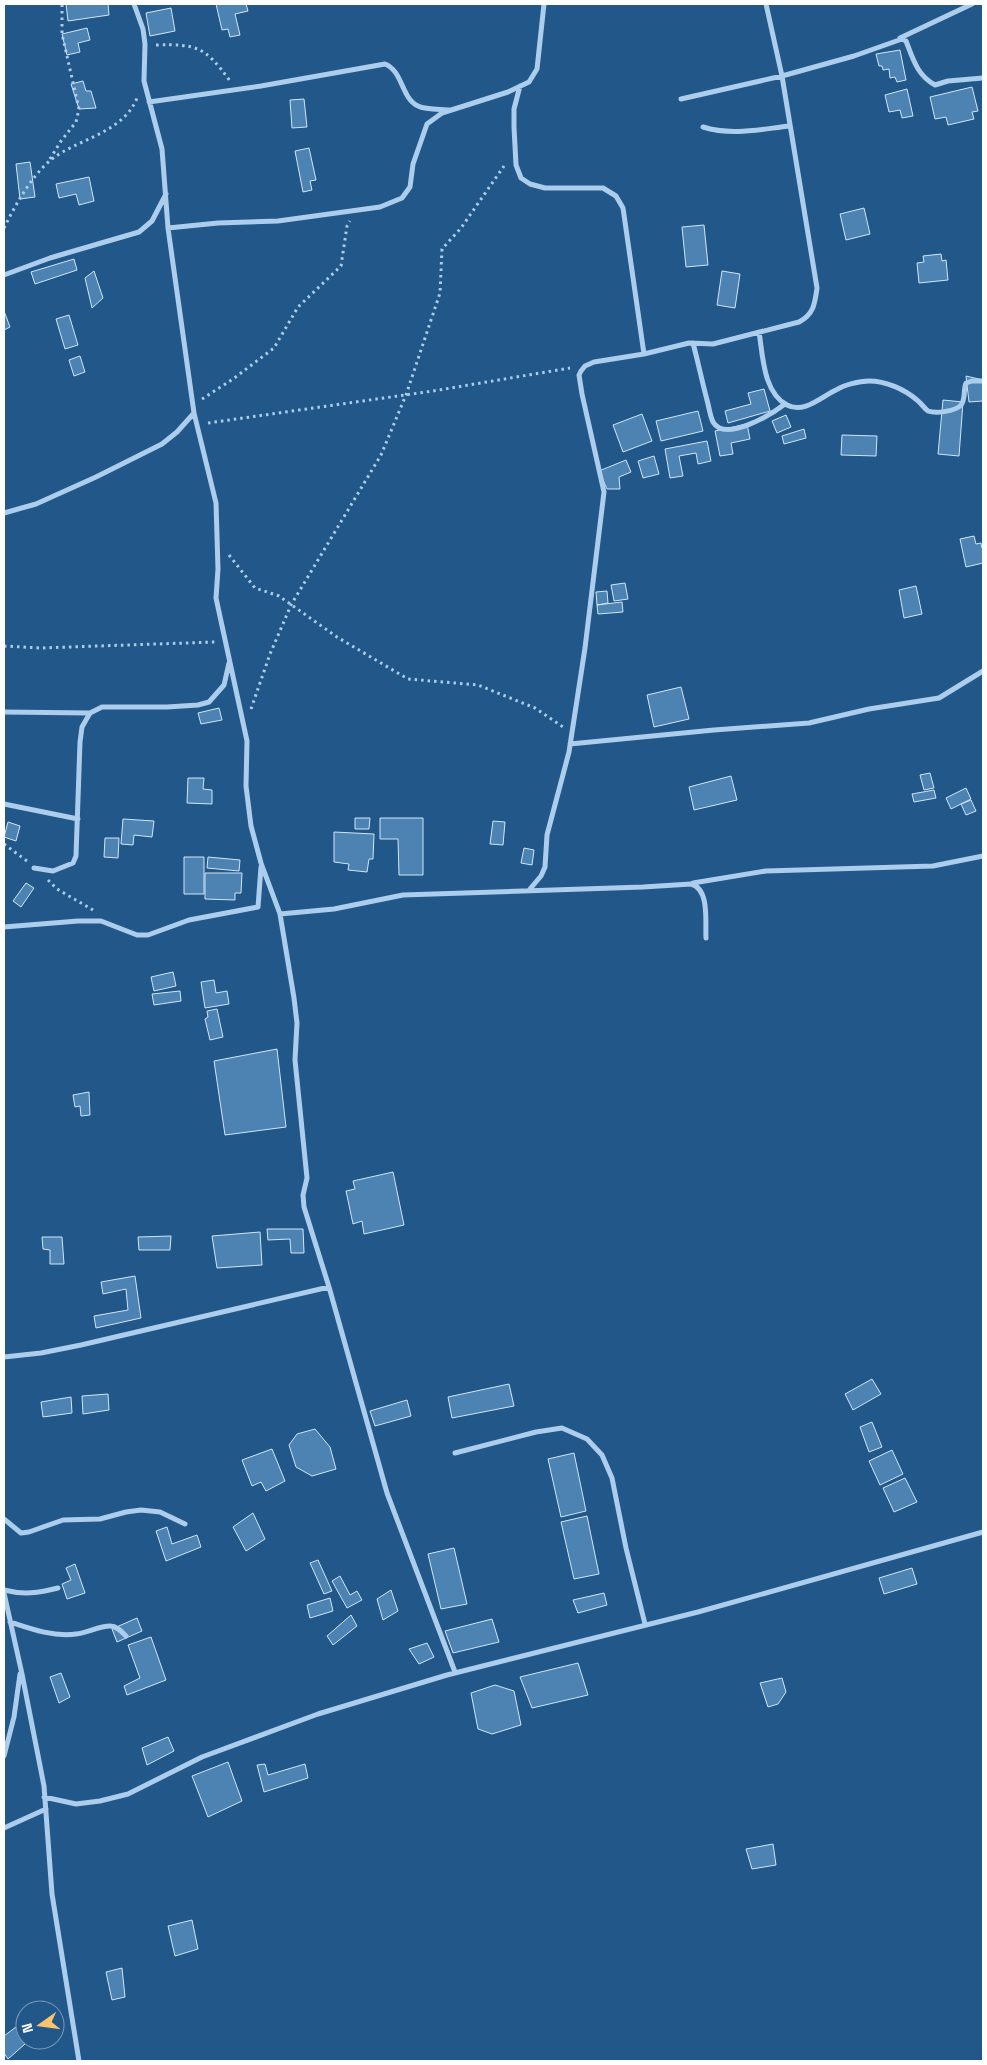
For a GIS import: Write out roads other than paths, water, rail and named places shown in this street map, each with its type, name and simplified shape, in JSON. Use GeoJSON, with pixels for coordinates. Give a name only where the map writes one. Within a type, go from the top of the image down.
{"type":"FeatureCollection","features":[{"type":"Feature","properties":{"kind":"street"},"geometry":{"type":"LineString","coordinates":[[134,4],[143,29],[145,44],[144,81],[162,149],[168,228],[192,405],[216,503],[216,598],[247,741],[246,786],[251,826],[261,863],[280,914],[296,1023],[295,1060],[307,1178],[303,1195],[304,1208],[329,1287],[387,1493],[455,1672]]}},
{"type":"Feature","properties":{"kind":"street"},"geometry":{"type":"LineString","coordinates":[[168,228],[218,223],[278,221],[380,207],[402,198],[410,187],[413,164],[428,124],[451,110],[508,92],[529,82],[537,69],[544,4]]}},
{"type":"Feature","properties":{"kind":"street"},"geometry":{"type":"LineString","coordinates":[[530,889],[541,876],[545,866],[547,835],[570,744],[604,492],[579,375],[585,366],[594,362],[644,354],[693,343],[713,344],[800,322],[806,318],[814,307],[816,288],[782,76],[766,4]]}},
{"type":"Feature","properties":{"kind":"street"},"geometry":{"type":"LineString","coordinates":[[681,99],[782,76],[854,56],[894,41],[972,4]]}},
{"type":"Feature","properties":{"kind":"street"},"geometry":{"type":"LineString","coordinates":[[894,41],[906,41],[912,58],[923,77],[935,85],[948,81],[983,78]]}},
{"type":"Feature","properties":{"kind":"street"},"geometry":{"type":"LineString","coordinates":[[149,102],[235,90],[385,64],[396,70],[410,98],[418,106],[451,110]]}},
{"type":"Feature","properties":{"kind":"street"},"geometry":{"type":"LineString","coordinates":[[520,86],[514,109],[516,165],[522,178],[530,184],[545,188],[603,188],[616,196],[622,208],[644,354]]}},
{"type":"Feature","properties":{"kind":"street"},"geometry":{"type":"LineString","coordinates":[[704,127],[717,131],[734,132],[790,126]]}},
{"type":"Feature","properties":{"kind":"street"},"geometry":{"type":"LineString","coordinates":[[4,275],[50,258],[139,232],[152,221],[166,194]]}},
{"type":"Feature","properties":{"kind":"street"},"geometry":{"type":"LineString","coordinates":[[759,332],[768,382],[785,404],[792,407],[804,407],[820,400],[837,389],[868,381],[886,383],[903,390],[928,411],[936,412],[958,408],[963,402],[966,383],[972,381],[983,382]]}},
{"type":"Feature","properties":{"kind":"street"},"geometry":{"type":"LineString","coordinates":[[693,343],[710,411],[714,423],[720,428],[728,430],[764,419],[785,404]]}},
{"type":"Feature","properties":{"kind":"street"},"geometry":{"type":"LineString","coordinates":[[4,513],[36,504],[162,444],[177,432],[194,413]]}},
{"type":"Feature","properties":{"kind":"street"},"geometry":{"type":"LineString","coordinates":[[4,712],[90,713],[102,707],[198,705],[209,702],[224,685],[230,661]]}},
{"type":"Feature","properties":{"kind":"street"},"geometry":{"type":"LineString","coordinates":[[570,744],[809,723],[939,698],[983,671]]}},
{"type":"Feature","properties":{"kind":"street"},"geometry":{"type":"LineString","coordinates":[[34,868],[53,871],[73,863],[78,843],[81,734],[82,727],[90,713]]}},
{"type":"Feature","properties":{"kind":"street"},"geometry":{"type":"LineString","coordinates":[[4,804],[78,819]]}},
{"type":"Feature","properties":{"kind":"street"},"geometry":{"type":"LineString","coordinates":[[280,914],[334,909],[403,895],[691,884],[766,871],[933,866],[983,856]]}},
{"type":"Feature","properties":{"kind":"street"},"geometry":{"type":"LineString","coordinates":[[4,928],[78,921],[101,921],[137,935],[148,935],[189,920],[258,907],[260,905],[261,863]]}},
{"type":"Feature","properties":{"kind":"street"},"geometry":{"type":"LineString","coordinates":[[691,884],[697,885],[701,890],[704,902],[706,938]]}},
{"type":"Feature","properties":{"kind":"street"},"geometry":{"type":"LineString","coordinates":[[4,1357],[41,1353],[81,1345],[329,1287]]}},
{"type":"Feature","properties":{"kind":"street"},"geometry":{"type":"LineString","coordinates":[[455,1453],[536,1432],[562,1428],[587,1439],[602,1455],[612,1478],[626,1548],[645,1624]]}},
{"type":"Feature","properties":{"kind":"street"},"geometry":{"type":"LineString","coordinates":[[4,1519],[21,1533],[63,1520],[100,1519],[141,1510],[160,1512],[186,1524]]}},
{"type":"Feature","properties":{"kind":"street"},"geometry":{"type":"LineString","coordinates":[[44,1797],[76,1804],[100,1801],[128,1794],[202,1757],[318,1714],[455,1672],[787,1588],[983,1532]]}},
{"type":"Feature","properties":{"kind":"street"},"geometry":{"type":"LineString","coordinates":[[58,1588],[38,1593],[21,1594],[4,1591],[21,1669],[46,1809],[52,1894],[79,2061]]}},
{"type":"Feature","properties":{"kind":"street"},"geometry":{"type":"LineString","coordinates":[[10,1622],[32,1630],[52,1634],[75,1634],[111,1626],[118,1628],[126,1636]]}},
{"type":"Feature","properties":{"kind":"street"},"geometry":{"type":"LineString","coordinates":[[4,1756],[14,1717],[21,1669]]}},
{"type":"Feature","properties":{"kind":"street"},"geometry":{"type":"LineString","coordinates":[[4,1828],[46,1809]]}}]}
